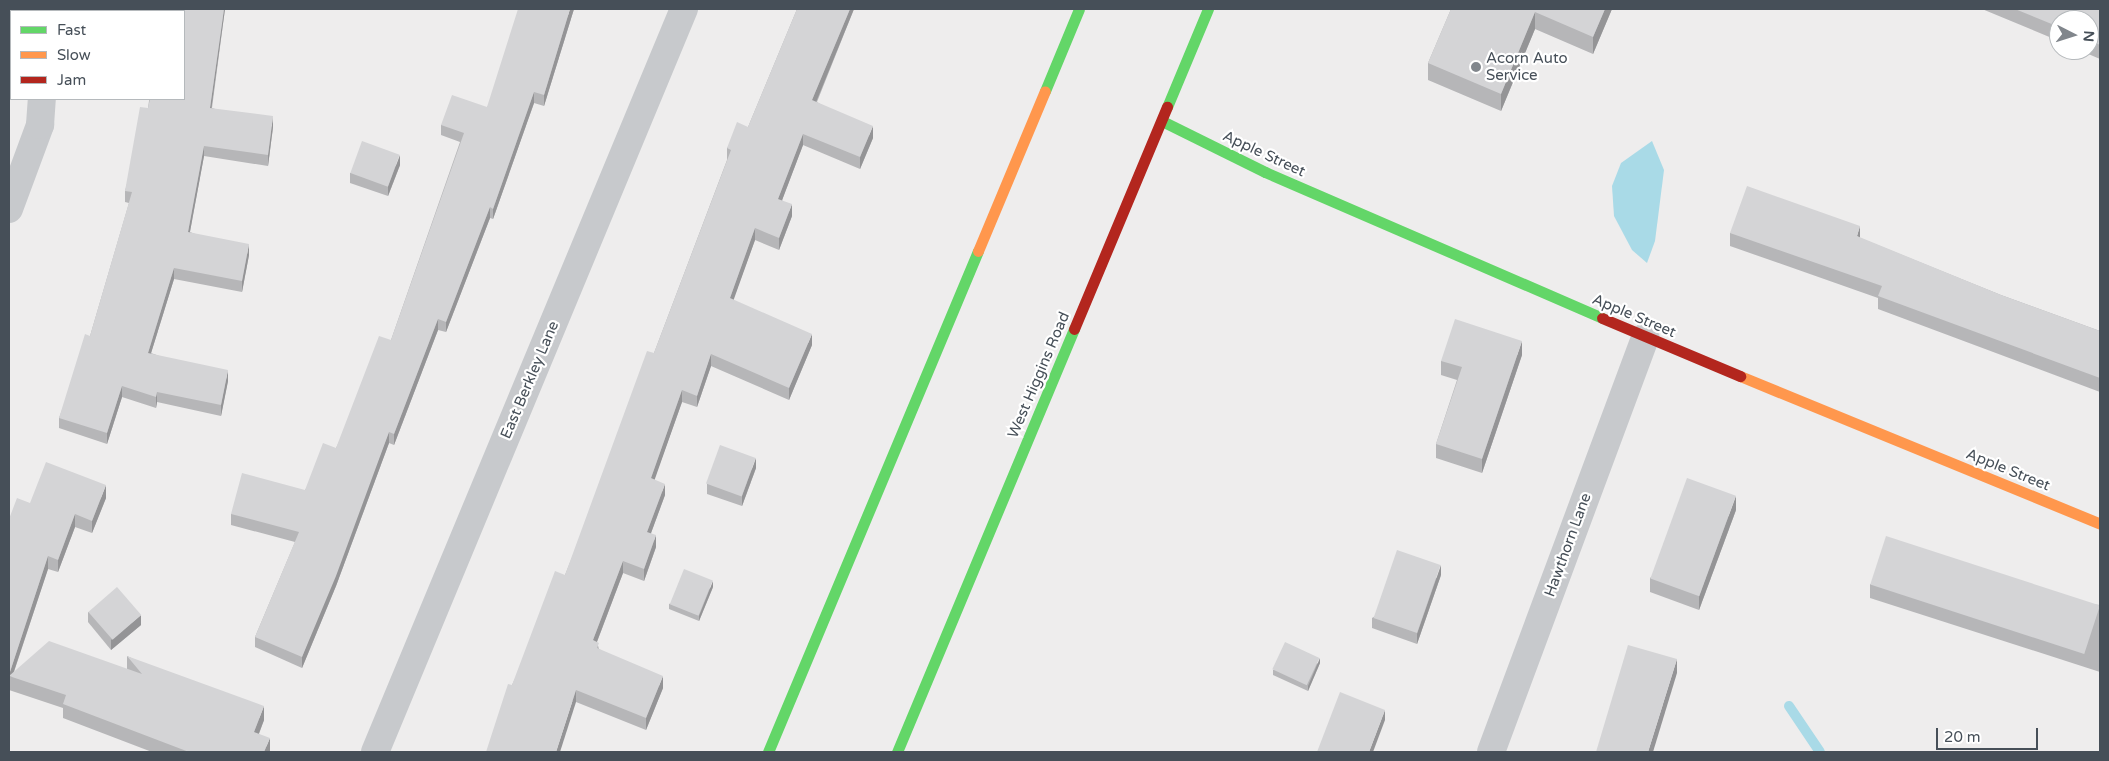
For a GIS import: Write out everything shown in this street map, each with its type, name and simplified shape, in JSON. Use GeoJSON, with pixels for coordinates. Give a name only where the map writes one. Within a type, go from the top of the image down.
{"type":"FeatureCollection","features":[{"type":"Feature","properties":{"kind":"main road"},"geometry":{"type":"LineString","coordinates":[[768,752],[1079,9]]}},
{"type":"Feature","properties":{"kind":"main road","name":"West Higgins Road"},"geometry":{"type":"LineString","coordinates":[[897,752],[1208,9]]}},
{"type":"Feature","properties":{"kind":"main road","name":"Apple Street"},"geometry":{"type":"LineString","coordinates":[[1162,121],[1265,172],[1645,337],[2100,524]]}},
{"type":"Feature","properties":{"kind":"street","name":"East Berkley Lane"},"geometry":{"type":"LineString","coordinates":[[375,752],[684,9]]}},
{"type":"Feature","properties":{"kind":"street"},"geometry":{"type":"LineString","coordinates":[[9,209],[40,125],[42,100]]}},
{"type":"Feature","properties":{"kind":"street","name":"Hawthorn Lane"},"geometry":{"type":"LineString","coordinates":[[1491,752],[1645,337]]}},
{"type":"Feature","properties":{"kind":"water"},"geometry":{"type":"Polygon","coordinates":[[[1652,141],[1664,170],[1655,241],[1647,263],[1632,250],[1614,216],[1612,186],[1621,163],[1652,141]]]}},
{"type":"Feature","properties":{"kind":"building"},"geometry":{"type":"Polygon","coordinates":[[[224,9],[210,108],[273,116],[268,155],[204,146],[188,232],[249,244],[242,281],[174,268],[148,353],[228,370],[221,405],[157,392],[156,397],[122,386],[107,433],[59,418],[85,334],[90,336],[132,192],[125,191],[140,107],[148,108],[150,100],[185,100],[185,10],[162,10],[224,9]]]}},
{"type":"Feature","properties":{"kind":"building"},"geometry":{"type":"Polygon","coordinates":[[[518,9],[570,9],[544,95],[534,92],[493,209],[490,207],[446,322],[438,319],[394,434],[389,432],[336,576],[302,657],[255,637],[299,532],[231,514],[242,473],[305,490],[323,443],[336,448],[379,336],[391,340],[464,133],[441,125],[452,95],[487,107],[518,9]]]}},
{"type":"Feature","properties":{"kind":"building"},"geometry":{"type":"Polygon","coordinates":[[[797,9],[850,9],[812,100],[873,126],[860,157],[803,134],[778,199],[792,204],[779,238],[755,228],[730,298],[812,334],[789,388],[711,354],[697,396],[682,390],[651,478],[665,484],[647,532],[656,535],[644,569],[623,561],[593,640],[599,643],[597,648],[663,676],[646,718],[576,690],[556,752],[486,752],[508,684],[512,685],[555,571],[565,575],[647,351],[654,353],[731,150],[727,148],[737,122],[748,127],[797,9]]]}},
{"type":"Feature","properties":{"kind":"building","name":"Acorn Auto Service"},"geometry":{"type":"Polygon","coordinates":[[[1451,9],[1605,9],[1593,37],[1535,12],[1501,94],[1428,63],[1451,9]]]}},
{"type":"Feature","properties":{"kind":"building"},"geometry":{"type":"Polygon","coordinates":[[[2015,9],[2100,9],[2100,45],[2099,10],[2049,10],[2049,23],[2015,9]]]}},
{"type":"Feature","properties":{"kind":"building"},"geometry":{"type":"Polygon","coordinates":[[[362,141],[400,155],[388,187],[350,173],[362,141]]]}},
{"type":"Feature","properties":{"kind":"building"},"geometry":{"type":"Polygon","coordinates":[[[1747,186],[1860,226],[1857,236],[2001,295],[2100,331],[2100,378],[1878,296],[1882,286],[1730,233],[1747,186]]]}},
{"type":"Feature","properties":{"kind":"building"},"geometry":{"type":"Polygon","coordinates":[[[1455,319],[1522,341],[1482,459],[1436,444],[1462,367],[1441,361],[1455,319]]]}},
{"type":"Feature","properties":{"kind":"building"},"geometry":{"type":"Polygon","coordinates":[[[720,445],[756,458],[742,497],[706,484],[720,445]]]}},
{"type":"Feature","properties":{"kind":"building"},"geometry":{"type":"Polygon","coordinates":[[[46,462],[106,485],[92,521],[75,514],[58,560],[48,556],[9,675],[9,519],[17,498],[30,503],[46,462]]]}},
{"type":"Feature","properties":{"kind":"building"},"geometry":{"type":"Polygon","coordinates":[[[1687,478],[1736,496],[1699,596],[1650,579],[1687,478]]]}},
{"type":"Feature","properties":{"kind":"building"},"geometry":{"type":"Polygon","coordinates":[[[1886,536],[2100,606],[2084,654],[1870,585],[1886,536]]]}},
{"type":"Feature","properties":{"kind":"building"},"geometry":{"type":"Polygon","coordinates":[[[1397,550],[1440,565],[1417,633],[1374,618],[1397,550]]]}},
{"type":"Feature","properties":{"kind":"building"},"geometry":{"type":"Polygon","coordinates":[[[684,569],[713,581],[699,616],[670,604],[684,569]]]}},
{"type":"Feature","properties":{"kind":"building"},"geometry":{"type":"Polygon","coordinates":[[[117,587],[141,615],[113,640],[88,612],[117,587]]]}},
{"type":"Feature","properties":{"kind":"building"},"geometry":{"type":"Polygon","coordinates":[[[49,641],[142,674],[127,656],[264,706],[254,732],[270,738],[264,752],[189,752],[63,704],[66,695],[9,676],[49,641]]]}},
{"type":"Feature","properties":{"kind":"building"},"geometry":{"type":"Polygon","coordinates":[[[1285,642],[1319,658],[1307,685],[1272,669],[1285,642]]]}},
{"type":"Feature","properties":{"kind":"building"},"geometry":{"type":"Polygon","coordinates":[[[1628,645],[1677,659],[1648,752],[1596,752],[1628,645]]]}},
{"type":"Feature","properties":{"kind":"building"},"geometry":{"type":"Polygon","coordinates":[[[1340,692],[1385,710],[1369,752],[1317,752],[1340,692]]]}},
{"type":"Feature","properties":{"kind":"waterway"},"geometry":{"type":"LineString","coordinates":[[1789,706],[1820,752]]}},
{"type":"Feature","properties":{"kind":"traffic: fast"},"geometry":{"type":"LineString","coordinates":[[1045,91],[1079,9]]}},
{"type":"Feature","properties":{"kind":"traffic: fast"},"geometry":{"type":"LineString","coordinates":[[1167,107],[1208,9]]}},
{"type":"Feature","properties":{"kind":"traffic: fast"},"geometry":{"type":"LineString","coordinates":[[1162,121],[1265,172],[1602,318]]}},
{"type":"Feature","properties":{"kind":"traffic: fast"},"geometry":{"type":"LineString","coordinates":[[768,752],[978,251]]}},
{"type":"Feature","properties":{"kind":"traffic: fast"},"geometry":{"type":"LineString","coordinates":[[897,752],[1074,329]]}},
{"type":"Feature","properties":{"kind":"traffic: slow"},"geometry":{"type":"LineString","coordinates":[[978,251],[1045,91]]}},
{"type":"Feature","properties":{"kind":"traffic: slow"},"geometry":{"type":"LineString","coordinates":[[1740,376],[2100,524]]}},
{"type":"Feature","properties":{"kind":"traffic: jam"},"geometry":{"type":"LineString","coordinates":[[1074,329],[1167,107]]}},
{"type":"Feature","properties":{"kind":"traffic: jam"},"geometry":{"type":"LineString","coordinates":[[1602,318],[1740,376]]}},
{"type":"Feature","properties":{"kind":"place","name":"Acorn Auto Service"},"geometry":{"type":"Point","coordinates":[1476,67]}}]}
